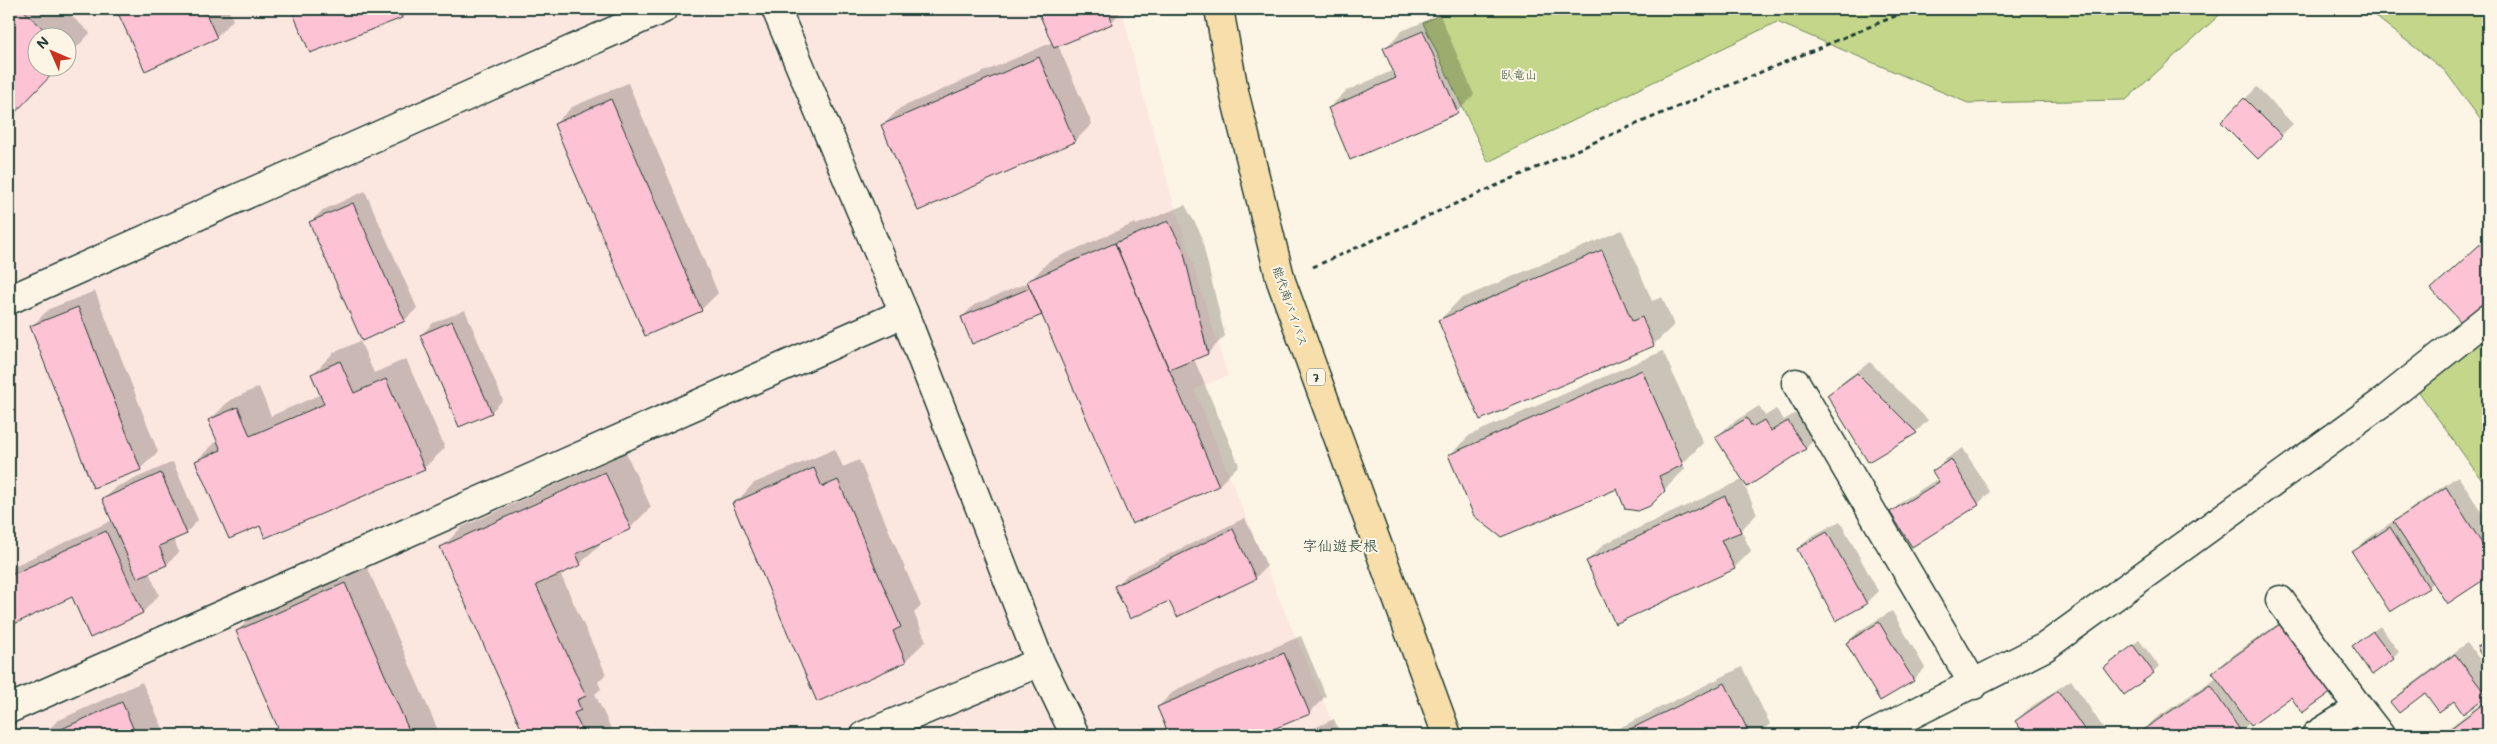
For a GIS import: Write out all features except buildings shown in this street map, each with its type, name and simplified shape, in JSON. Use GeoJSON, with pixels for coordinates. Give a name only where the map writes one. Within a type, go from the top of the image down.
{"type":"FeatureCollection","features":[{"type":"Feature","properties":{"kind":"highway","name":"能代南バイパス"},"geometry":{"type":"LineString","coordinates":[[1219,9],[1235,96],[1281,281],[1447,735]]}},
{"type":"Feature","properties":{"kind":"street"},"geometry":{"type":"LineString","coordinates":[[9,300],[662,9]]}},
{"type":"Feature","properties":{"kind":"street"},"geometry":{"type":"LineString","coordinates":[[776,9],[904,314],[1040,662],[1075,735]]}},
{"type":"Feature","properties":{"kind":"street"},"geometry":{"type":"LineString","coordinates":[[9,709],[904,314]]}},
{"type":"Feature","properties":{"kind":"street"},"geometry":{"type":"LineString","coordinates":[[1871,735],[1974,685],[2045,647],[2069,631],[2384,401],[2488,318]]}},
{"type":"Feature","properties":{"kind":"street"},"geometry":{"type":"LineString","coordinates":[[1796,383],[1974,685]]}},
{"type":"Feature","properties":{"kind":"street"},"geometry":{"type":"LineString","coordinates":[[2280,600],[2358,708],[2380,735]]}},
{"type":"Feature","properties":{"kind":"street"},"geometry":{"type":"LineString","coordinates":[[864,735],[1040,662]]}},
{"type":"Feature","properties":{"kind":"street"},"geometry":{"type":"LineString","coordinates":[[2316,735],[2358,708]]}},
{"type":"Feature","properties":{"kind":"path"},"geometry":{"type":"LineString","coordinates":[[1281,281],[1615,134],[1912,9]]}},
{"type":"Feature","properties":{"kind":"shaded area"},"geometry":{"type":"Polygon","coordinates":[[[9,9],[1122,9],[1136,69],[1173,201],[1228,376],[1194,389],[1281,603],[1338,735],[9,735],[9,9]]]}},
{"type":"Feature","properties":{"kind":"green space","name":"臥竜山"},"geometry":{"type":"Polygon","coordinates":[[[1450,9],[2226,9],[2126,100],[1968,103],[1777,22],[1488,162],[1423,23],[1450,9]]]}},
{"type":"Feature","properties":{"kind":"green space"},"geometry":{"type":"Polygon","coordinates":[[[2366,9],[2488,9],[2488,130],[2445,71],[2366,9]]]}},
{"type":"Feature","properties":{"kind":"green space"},"geometry":{"type":"Polygon","coordinates":[[[2488,321],[2488,489],[2409,378],[2488,321]]]}},
{"type":"Feature","properties":{"kind":"district","name":"字仙遊長根"},"geometry":{"type":"Point","coordinates":[1340,545]}}]}
